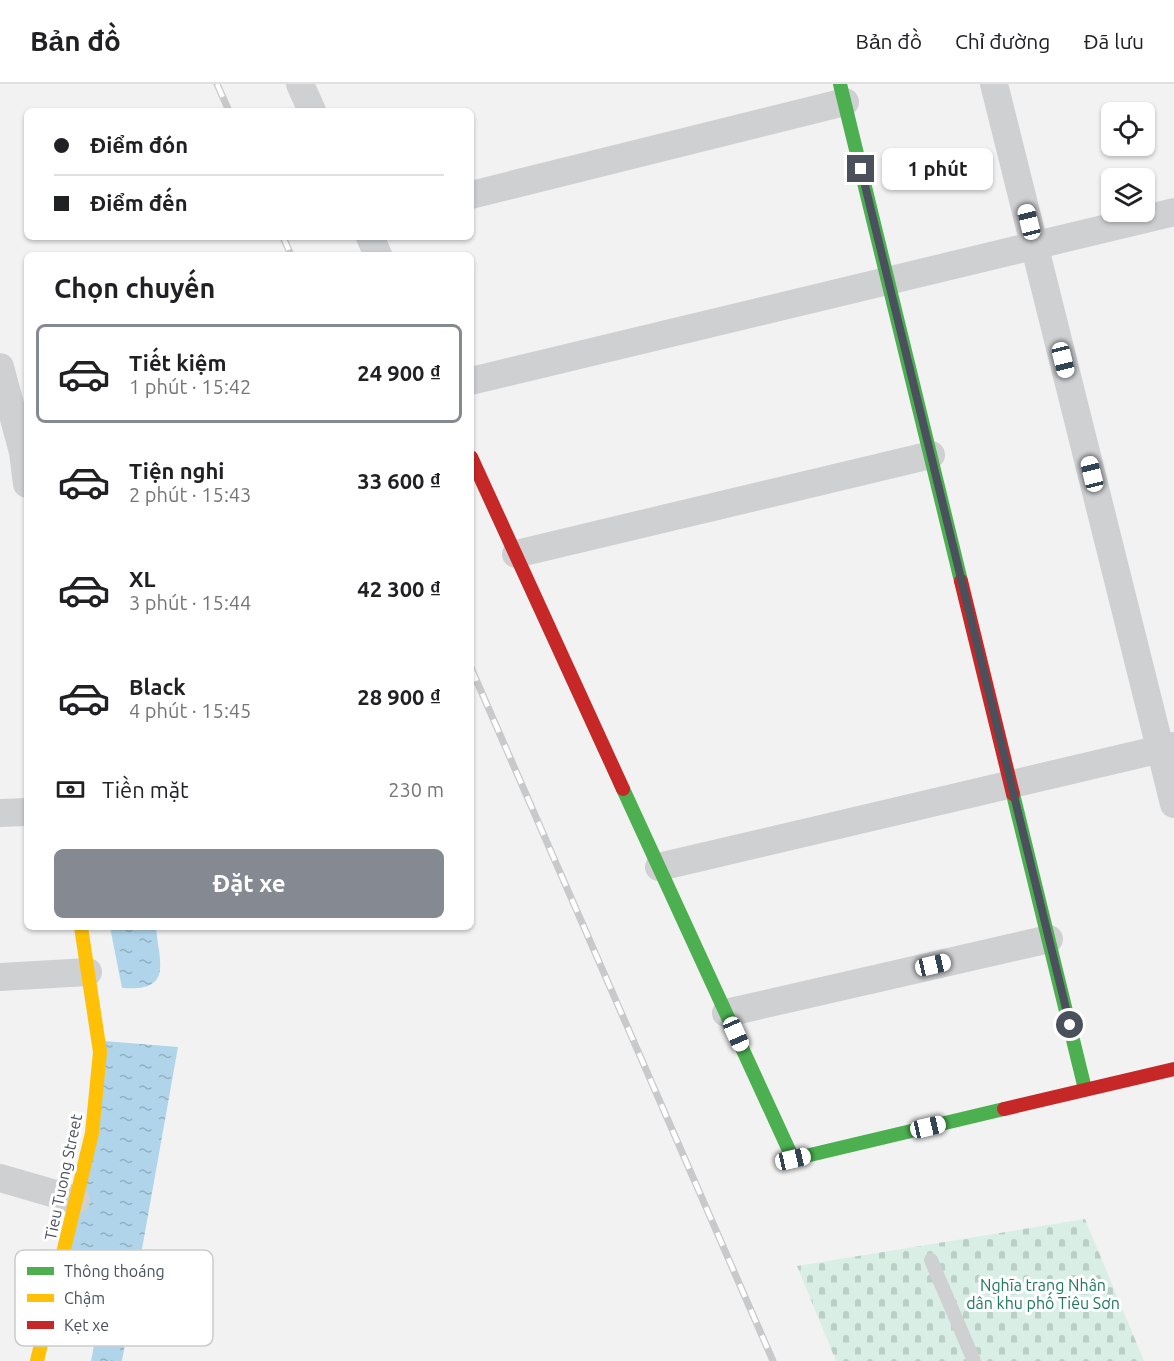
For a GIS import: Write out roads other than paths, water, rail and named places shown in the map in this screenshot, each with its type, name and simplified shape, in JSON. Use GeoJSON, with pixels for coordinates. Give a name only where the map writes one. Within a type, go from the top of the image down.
{"type":"FeatureCollection","features":[{"type":"Feature","properties":{"kind":"street"},"geometry":{"type":"LineString","coordinates":[[300,84],[311,108]]}},
{"type":"Feature","properties":{"kind":"street"},"geometry":{"type":"LineString","coordinates":[[994,84],[1034,245],[1167,747],[1174,804]]}},
{"type":"Feature","properties":{"kind":"street"},"geometry":{"type":"LineString","coordinates":[[474,194],[843,93],[1085,1089]]}},
{"type":"Feature","properties":{"kind":"street"},"geometry":{"type":"LineString","coordinates":[[474,380],[1174,212]]}},
{"type":"Feature","properties":{"kind":"street"},"geometry":{"type":"LineString","coordinates":[[0,367],[24,453]]}},
{"type":"Feature","properties":{"kind":"street"},"geometry":{"type":"LineString","coordinates":[[516,554],[931,455]]}},
{"type":"Feature","properties":{"kind":"street"},"geometry":{"type":"LineString","coordinates":[[474,463],[793,1159],[1174,1069]]}},
{"type":"Feature","properties":{"kind":"street"},"geometry":{"type":"LineString","coordinates":[[659,867],[1167,747]]}},
{"type":"Feature","properties":{"kind":"street"},"geometry":{"type":"LineString","coordinates":[[0,813],[24,812]]}},
{"type":"Feature","properties":{"kind":"street","name":"Tieu Tuong Street"},"geometry":{"type":"LineString","coordinates":[[64,1250],[92,1132],[100,1052],[81,930]]}},
{"type":"Feature","properties":{"kind":"street"},"geometry":{"type":"LineString","coordinates":[[726,1013],[1049,939]]}},
{"type":"Feature","properties":{"kind":"street"},"geometry":{"type":"LineString","coordinates":[[0,977],[88,972]]}},
{"type":"Feature","properties":{"kind":"street"},"geometry":{"type":"LineString","coordinates":[[0,1178],[76,1200]]}},
{"type":"Feature","properties":{"kind":"street","name":"Tieu Tuong Street"},"geometry":{"type":"LineString","coordinates":[[37,1361],[41,1346]]}},
{"type":"Feature","properties":{"kind":"lane"},"geometry":{"type":"LineString","coordinates":[[931,1260],[974,1361]]}},
{"type":"Feature","properties":{"kind":"water"},"geometry":{"type":"Polygon","coordinates":[[[111,930],[156,930],[160,972],[156,980],[150,985],[139,988],[122,988],[111,930]]]}},
{"type":"Feature","properties":{"kind":"water"},"geometry":{"type":"Polygon","coordinates":[[[104,1041],[178,1047],[142,1250],[70,1250],[104,1041]]]}},
{"type":"Feature","properties":{"kind":"water"},"geometry":{"type":"Polygon","coordinates":[[[94,1346],[125,1346],[122,1361],[91,1361],[94,1346]]]}},
{"type":"Feature","properties":{"kind":"railway"},"geometry":{"type":"LineString","coordinates":[[217,84],[228,108]]}},
{"type":"Feature","properties":{"kind":"railway"},"geometry":{"type":"LineString","coordinates":[[284,240],[290,252]]}},
{"type":"Feature","properties":{"kind":"railway"},"geometry":{"type":"LineString","coordinates":[[474,675],[773,1361]]}},
{"type":"Feature","properties":{"kind":"park label","name":"Nghĩa trang Nhân dân khu phố Tiêu Sơn"},"geometry":{"type":"Point","coordinates":[1043,1294]}}]}
